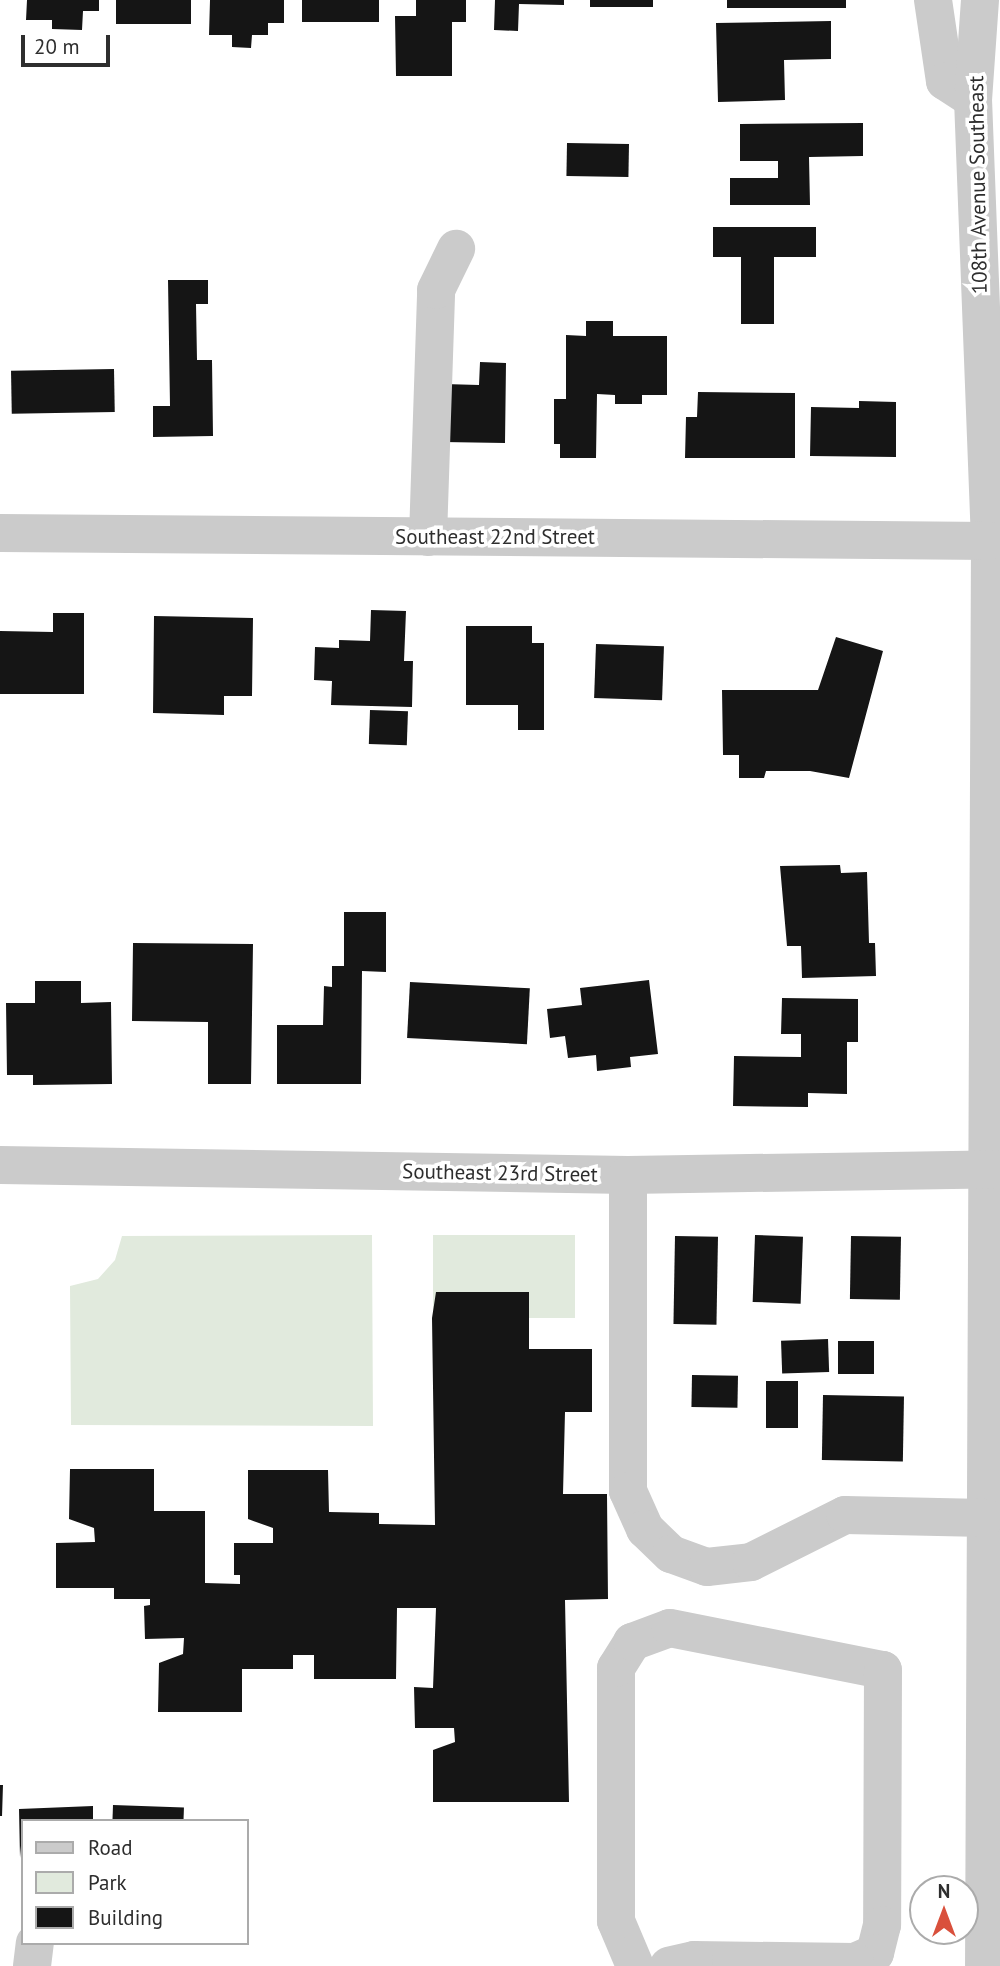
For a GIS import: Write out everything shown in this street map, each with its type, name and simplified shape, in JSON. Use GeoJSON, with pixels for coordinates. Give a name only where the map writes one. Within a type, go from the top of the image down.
{"type":"FeatureCollection","features":[{"type":"Feature","properties":{"kind":"street"},"geometry":{"type":"LineString","coordinates":[[933,0],[946,81],[986,100]]}},
{"type":"Feature","properties":{"kind":"street","name":"108th Avenue Southeast"},"geometry":{"type":"LineString","coordinates":[[980,0],[986,100],[990,541],[995,735],[990,1536],[984,1966]]}},
{"type":"Feature","properties":{"kind":"street"},"geometry":{"type":"LineString","coordinates":[[428,537],[436,290],[456,249]]}},
{"type":"Feature","properties":{"kind":"street","name":"Southeast 22nd Street"},"geometry":{"type":"LineString","coordinates":[[0,533],[990,541]]}},
{"type":"Feature","properties":{"kind":"street","name":"Southeast 23rd Street"},"geometry":{"type":"LineString","coordinates":[[0,1166],[628,1175],[992,1169]]}},
{"type":"Feature","properties":{"kind":"street"},"geometry":{"type":"LineString","coordinates":[[628,1175],[628,1491],[645,1529],[653,1537],[671,1554],[707,1567],[751,1562],[845,1515],[990,1536]]}},
{"type":"Feature","properties":{"kind":"street"},"geometry":{"type":"LineString","coordinates":[[635,1966],[616,1921],[616,1668],[632,1642],[670,1628],[883,1670],[883,1925],[875,1953],[855,1962],[694,1960],[669,1966]]}},
{"type":"Feature","properties":{"kind":"street"},"geometry":{"type":"LineString","coordinates":[[32,1966],[35,1945]]}},
{"type":"Feature","properties":{"kind":"green space"},"geometry":{"type":"Polygon","coordinates":[[[372,1235],[373,1426],[71,1425],[70,1286],[98,1279],[115,1260],[122,1236],[372,1235]]]}},
{"type":"Feature","properties":{"kind":"green space"},"geometry":{"type":"Polygon","coordinates":[[[433,1235],[575,1235],[575,1318],[433,1318],[433,1235]]]}},
{"type":"Feature","properties":{"kind":"building"},"geometry":{"type":"Polygon","coordinates":[[[27,0],[99,0],[99,11],[83,11],[82,30],[52,29],[52,20],[26,20],[27,0]]]}},
{"type":"Feature","properties":{"kind":"building"},"geometry":{"type":"Polygon","coordinates":[[[116,0],[191,0],[191,24],[116,24],[116,0]]]}},
{"type":"Feature","properties":{"kind":"building"},"geometry":{"type":"Polygon","coordinates":[[[210,0],[284,0],[284,23],[268,23],[268,35],[252,35],[251,48],[232,47],[232,35],[209,35],[210,0]]]}},
{"type":"Feature","properties":{"kind":"building"},"geometry":{"type":"Polygon","coordinates":[[[302,0],[379,0],[379,22],[302,22],[302,0]]]}},
{"type":"Feature","properties":{"kind":"building"},"geometry":{"type":"Polygon","coordinates":[[[416,0],[466,0],[466,22],[452,22],[452,76],[396,76],[395,16],[416,16],[416,0]]]}},
{"type":"Feature","properties":{"kind":"building"},"geometry":{"type":"Polygon","coordinates":[[[495,0],[564,0],[564,5],[519,4],[518,31],[494,30],[495,0]]]}},
{"type":"Feature","properties":{"kind":"building"},"geometry":{"type":"Polygon","coordinates":[[[590,0],[653,0],[653,7],[590,7],[590,0]]]}},
{"type":"Feature","properties":{"kind":"building"},"geometry":{"type":"Polygon","coordinates":[[[727,0],[846,0],[846,8],[727,8],[727,0]]]}},
{"type":"Feature","properties":{"kind":"building"},"geometry":{"type":"Polygon","coordinates":[[[831,21],[831,59],[784,60],[785,100],[718,102],[716,23],[831,21]]]}},
{"type":"Feature","properties":{"kind":"building"},"geometry":{"type":"Polygon","coordinates":[[[863,123],[863,156],[809,157],[810,205],[730,205],[730,178],[778,178],[778,161],[740,161],[740,124],[863,123]]]}},
{"type":"Feature","properties":{"kind":"building"},"geometry":{"type":"Polygon","coordinates":[[[567,143],[629,144],[628,177],[566,176],[567,143]]]}},
{"type":"Feature","properties":{"kind":"building"},"geometry":{"type":"Polygon","coordinates":[[[713,227],[816,227],[816,257],[774,257],[774,324],[741,324],[741,257],[713,257],[713,227]]]}},
{"type":"Feature","properties":{"kind":"building"},"geometry":{"type":"Polygon","coordinates":[[[168,280],[208,280],[208,304],[196,304],[197,360],[212,360],[213,436],[153,437],[153,406],[170,406],[168,280]]]}},
{"type":"Feature","properties":{"kind":"building"},"geometry":{"type":"Polygon","coordinates":[[[586,321],[613,321],[613,336],[667,336],[667,395],[642,395],[642,404],[615,404],[615,395],[597,394],[596,458],[560,458],[560,444],[554,444],[554,399],[566,399],[566,335],[586,336],[586,321]]]}},
{"type":"Feature","properties":{"kind":"building"},"geometry":{"type":"Polygon","coordinates":[[[480,362],[506,363],[505,443],[443,442],[444,384],[479,385],[480,362]]]}},
{"type":"Feature","properties":{"kind":"building"},"geometry":{"type":"Polygon","coordinates":[[[114,369],[115,412],[12,414],[11,371],[114,369]]]}},
{"type":"Feature","properties":{"kind":"building"},"geometry":{"type":"Polygon","coordinates":[[[698,392],[795,393],[795,458],[685,458],[686,417],[697,417],[698,392]]]}},
{"type":"Feature","properties":{"kind":"building"},"geometry":{"type":"Polygon","coordinates":[[[859,401],[896,402],[896,457],[810,456],[811,407],[859,408],[859,401]]]}},
{"type":"Feature","properties":{"kind":"building"},"geometry":{"type":"Polygon","coordinates":[[[371,610],[406,611],[404,661],[413,661],[412,707],[331,705],[332,681],[314,680],[315,647],[339,648],[339,640],[370,641],[371,610]]]}},
{"type":"Feature","properties":{"kind":"building"},"geometry":{"type":"Polygon","coordinates":[[[53,613],[84,613],[84,694],[0,694],[0,631],[53,632],[53,613]]]}},
{"type":"Feature","properties":{"kind":"building"},"geometry":{"type":"Polygon","coordinates":[[[154,616],[253,618],[252,696],[224,696],[224,715],[153,713],[154,616]]]}},
{"type":"Feature","properties":{"kind":"building"},"geometry":{"type":"Polygon","coordinates":[[[466,626],[532,626],[532,643],[544,643],[544,730],[518,730],[518,705],[466,705],[466,626]]]}},
{"type":"Feature","properties":{"kind":"building"},"geometry":{"type":"Polygon","coordinates":[[[836,637],[883,651],[849,778],[810,771],[766,771],[764,778],[739,778],[739,755],[723,755],[722,690],[818,690],[836,637]]]}},
{"type":"Feature","properties":{"kind":"building"},"geometry":{"type":"Polygon","coordinates":[[[596,644],[664,646],[662,700],[594,698],[596,644]]]}},
{"type":"Feature","properties":{"kind":"building"},"geometry":{"type":"Polygon","coordinates":[[[370,710],[408,711],[407,745],[369,744],[370,710]]]}},
{"type":"Feature","properties":{"kind":"building"},"geometry":{"type":"Polygon","coordinates":[[[840,865],[841,873],[867,872],[869,943],[875,943],[876,976],[802,978],[801,946],[787,946],[780,866],[840,865]]]}},
{"type":"Feature","properties":{"kind":"building"},"geometry":{"type":"Polygon","coordinates":[[[344,912],[386,912],[386,972],[362,971],[361,1084],[277,1084],[277,1025],[323,1025],[324,986],[332,987],[332,966],[344,966],[344,912]]]}},
{"type":"Feature","properties":{"kind":"building"},"geometry":{"type":"Polygon","coordinates":[[[133,943],[253,944],[251,1084],[208,1084],[208,1022],[132,1021],[133,943]]]}},
{"type":"Feature","properties":{"kind":"building"},"geometry":{"type":"Polygon","coordinates":[[[649,980],[658,1054],[630,1057],[631,1067],[597,1071],[596,1055],[568,1058],[565,1036],[550,1038],[547,1009],[582,1005],[580,988],[649,980]]]}},
{"type":"Feature","properties":{"kind":"building"},"geometry":{"type":"Polygon","coordinates":[[[35,981],[81,981],[81,1003],[111,1002],[112,1084],[33,1085],[33,1075],[7,1075],[6,1003],[35,1003],[35,981]]]}},
{"type":"Feature","properties":{"kind":"building"},"geometry":{"type":"Polygon","coordinates":[[[410,982],[530,988],[527,1044],[407,1038],[410,982]]]}},
{"type":"Feature","properties":{"kind":"building"},"geometry":{"type":"Polygon","coordinates":[[[782,998],[858,999],[858,1042],[847,1042],[847,1094],[808,1093],[808,1107],[733,1106],[734,1056],[801,1057],[801,1034],[781,1034],[782,998]]]}},
{"type":"Feature","properties":{"kind":"building"},"geometry":{"type":"Polygon","coordinates":[[[755,1235],[803,1237],[801,1304],[753,1302],[755,1235]]]}},
{"type":"Feature","properties":{"kind":"building"},"geometry":{"type":"Polygon","coordinates":[[[675,1236],[718,1237],[716,1325],[673,1324],[675,1236]]]}},
{"type":"Feature","properties":{"kind":"building"},"geometry":{"type":"Polygon","coordinates":[[[851,1236],[901,1237],[900,1300],[850,1299],[851,1236]]]}},
{"type":"Feature","properties":{"kind":"building"},"geometry":{"type":"Polygon","coordinates":[[[436,1292],[529,1292],[529,1349],[592,1349],[592,1412],[565,1412],[563,1494],[607,1494],[608,1599],[565,1600],[569,1802],[433,1802],[433,1750],[455,1742],[454,1728],[415,1728],[414,1687],[433,1688],[436,1608],[397,1608],[396,1679],[314,1679],[314,1655],[293,1655],[293,1669],[242,1669],[242,1712],[158,1712],[159,1663],[183,1654],[184,1638],[145,1639],[144,1606],[150,1605],[150,1599],[114,1599],[114,1588],[56,1588],[56,1543],[95,1542],[94,1528],[69,1519],[70,1469],[154,1469],[154,1511],[205,1511],[205,1583],[240,1584],[240,1575],[234,1575],[234,1543],[273,1543],[273,1528],[248,1519],[248,1470],[328,1470],[329,1512],[379,1513],[379,1524],[435,1525],[432,1318],[436,1292]]]}},
{"type":"Feature","properties":{"kind":"building"},"geometry":{"type":"Polygon","coordinates":[[[828,1339],[829,1372],[782,1374],[781,1341],[828,1339]]]}},
{"type":"Feature","properties":{"kind":"building"},"geometry":{"type":"Polygon","coordinates":[[[838,1341],[874,1341],[874,1374],[838,1374],[838,1341]]]}},
{"type":"Feature","properties":{"kind":"building"},"geometry":{"type":"Polygon","coordinates":[[[692,1375],[738,1376],[737,1408],[691,1407],[692,1375]]]}},
{"type":"Feature","properties":{"kind":"building"},"geometry":{"type":"Polygon","coordinates":[[[766,1381],[798,1381],[798,1428],[766,1428],[766,1381]]]}},
{"type":"Feature","properties":{"kind":"building"},"geometry":{"type":"Polygon","coordinates":[[[823,1395],[904,1396],[903,1461],[822,1460],[823,1395]]]}},
{"type":"Feature","properties":{"kind":"building"},"geometry":{"type":"Polygon","coordinates":[[[0,1785],[3,1785],[2,1816],[0,1816],[0,1785]]]}},
{"type":"Feature","properties":{"kind":"building"},"geometry":{"type":"Polygon","coordinates":[[[113,1805],[184,1807],[184,1819],[113,1819],[113,1805]]]}},
{"type":"Feature","properties":{"kind":"building"},"geometry":{"type":"Polygon","coordinates":[[[93,1806],[93,1819],[21,1819],[20,1858],[19,1809],[93,1806]]]}}]}
